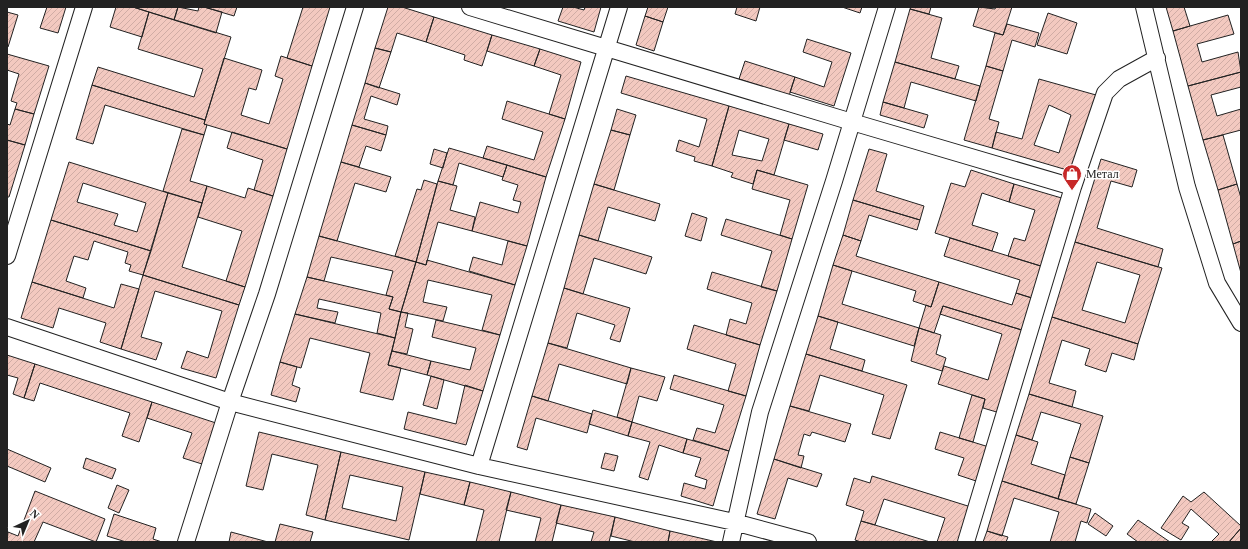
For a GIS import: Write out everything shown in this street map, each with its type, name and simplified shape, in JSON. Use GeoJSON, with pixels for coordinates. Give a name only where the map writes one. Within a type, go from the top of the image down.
{"type":"FeatureCollection","features":[{"type":"Feature","properties":{"kind":"street"},"geometry":{"type":"LineString","coordinates":[[7,256],[84,7]]}},
{"type":"Feature","properties":{"kind":"street"},"geometry":{"type":"LineString","coordinates":[[186,542],[230,402],[270,286],[355,7]]}},
{"type":"Feature","properties":{"kind":"street"},"geometry":{"type":"LineString","coordinates":[[470,7],[1073,187]]}},
{"type":"Feature","properties":{"kind":"street"},"geometry":{"type":"LineString","coordinates":[[479,466],[619,7]]}},
{"type":"Feature","properties":{"kind":"street"},"geometry":{"type":"LineString","coordinates":[[731,542],[734,522],[760,412],[888,7]]}},
{"type":"Feature","properties":{"kind":"street"},"geometry":{"type":"LineString","coordinates":[[1144,7],[1187,186],[1217,283],[1241,323]]}},
{"type":"Feature","properties":{"kind":"street"},"geometry":{"type":"LineString","coordinates":[[966,542],[1073,187],[1098,111],[1108,88],[1119,79],[1157,58]]}},
{"type":"Feature","properties":{"kind":"street"},"geometry":{"type":"LineString","coordinates":[[7,327],[230,402],[479,466],[734,522],[808,542]]}},
{"type":"Feature","properties":{"kind":"building"},"geometry":{"type":"Polygon","coordinates":[[[47,7],[66,7],[58,33],[40,28],[47,7]]]}},
{"type":"Feature","properties":{"kind":"building"},"geometry":{"type":"Polygon","coordinates":[[[116,7],[133,7],[149,12],[142,37],[110,27],[116,7]]]}},
{"type":"Feature","properties":{"kind":"building"},"geometry":{"type":"Polygon","coordinates":[[[133,7],[178,7],[174,20],[133,7]]]}},
{"type":"Feature","properties":{"kind":"building"},"geometry":{"type":"Polygon","coordinates":[[[178,7],[198,11],[199,7],[204,7],[222,12],[216,33],[174,20],[178,7]]]}},
{"type":"Feature","properties":{"kind":"building"},"geometry":{"type":"Polygon","coordinates":[[[204,7],[237,7],[234,16],[204,7]]]}},
{"type":"Feature","properties":{"kind":"building"},"geometry":{"type":"Polygon","coordinates":[[[303,7],[330,7],[312,66],[287,58],[303,7]]]}},
{"type":"Feature","properties":{"kind":"building"},"geometry":{"type":"Polygon","coordinates":[[[388,7],[402,7],[434,17],[426,42],[397,33],[391,52],[375,48],[388,7]]]}},
{"type":"Feature","properties":{"kind":"building"},"geometry":{"type":"Polygon","coordinates":[[[563,7],[573,7],[584,10],[585,7],[601,7],[594,32],[558,21],[563,7]]]}},
{"type":"Feature","properties":{"kind":"building"},"geometry":{"type":"Polygon","coordinates":[[[648,7],[668,7],[663,22],[645,16],[648,7]]]}},
{"type":"Feature","properties":{"kind":"building"},"geometry":{"type":"Polygon","coordinates":[[[737,7],[760,7],[756,21],[735,14],[737,7]]]}},
{"type":"Feature","properties":{"kind":"building"},"geometry":{"type":"Polygon","coordinates":[[[842,7],[862,7],[860,13],[842,7]]]}},
{"type":"Feature","properties":{"kind":"building"},"geometry":{"type":"Polygon","coordinates":[[[911,7],[931,7],[929,14],[910,9],[911,7]]]}},
{"type":"Feature","properties":{"kind":"building"},"geometry":{"type":"Polygon","coordinates":[[[979,7],[995,9],[996,7],[1012,7],[1003,35],[973,26],[979,7]]]}},
{"type":"Feature","properties":{"kind":"building"},"geometry":{"type":"Polygon","coordinates":[[[1166,7],[1184,7],[1190,26],[1173,31],[1166,7]]]}},
{"type":"Feature","properties":{"kind":"building"},"geometry":{"type":"Polygon","coordinates":[[[910,9],[942,18],[931,58],[959,66],[955,79],[895,62],[910,9]]]}},
{"type":"Feature","properties":{"kind":"building"},"geometry":{"type":"Polygon","coordinates":[[[7,12],[18,15],[8,47],[7,46],[7,12]]]}},
{"type":"Feature","properties":{"kind":"building"},"geometry":{"type":"Polygon","coordinates":[[[149,12],[231,37],[205,120],[92,85],[98,67],[194,97],[203,69],[138,49],[149,12]]]}},
{"type":"Feature","properties":{"kind":"building"},"geometry":{"type":"Polygon","coordinates":[[[1048,13],[1077,23],[1067,54],[1037,45],[1048,13]]]}},
{"type":"Feature","properties":{"kind":"building"},"geometry":{"type":"Polygon","coordinates":[[[1228,15],[1234,34],[1197,44],[1202,62],[1238,52],[1241,72],[1188,86],[1173,31],[1228,15]]]}},
{"type":"Feature","properties":{"kind":"building"},"geometry":{"type":"Polygon","coordinates":[[[645,16],[663,22],[654,51],[636,45],[645,16]]]}},
{"type":"Feature","properties":{"kind":"building"},"geometry":{"type":"Polygon","coordinates":[[[434,17],[492,35],[482,66],[464,60],[465,55],[426,42],[434,17]]]}},
{"type":"Feature","properties":{"kind":"building"},"geometry":{"type":"Polygon","coordinates":[[[1007,24],[1039,33],[1035,47],[1012,40],[1003,71],[986,66],[995,33],[1003,35],[1007,24]]]}},
{"type":"Feature","properties":{"kind":"building"},"geometry":{"type":"Polygon","coordinates":[[[492,35],[540,49],[534,66],[487,51],[492,35]]]}},
{"type":"Feature","properties":{"kind":"building"},"geometry":{"type":"Polygon","coordinates":[[[807,39],[851,53],[834,106],[790,92],[795,77],[824,87],[832,62],[803,52],[807,39]]]}},
{"type":"Feature","properties":{"kind":"building"},"geometry":{"type":"Polygon","coordinates":[[[375,48],[391,52],[379,88],[365,83],[375,48]]]}},
{"type":"Feature","properties":{"kind":"building"},"geometry":{"type":"Polygon","coordinates":[[[540,49],[581,62],[565,119],[549,114],[561,75],[534,66],[540,49]]]}},
{"type":"Feature","properties":{"kind":"building"},"geometry":{"type":"Polygon","coordinates":[[[7,54],[49,66],[34,114],[15,109],[17,103],[11,101],[19,74],[7,70],[7,54]]]}},
{"type":"Feature","properties":{"kind":"building"},"geometry":{"type":"Polygon","coordinates":[[[281,56],[312,66],[287,149],[204,124],[224,58],[262,70],[256,90],[249,88],[241,115],[269,124],[283,79],[275,76],[281,56]]]}},
{"type":"Feature","properties":{"kind":"building"},"geometry":{"type":"Polygon","coordinates":[[[745,61],[795,77],[789,96],[739,79],[745,61]]]}},
{"type":"Feature","properties":{"kind":"building"},"geometry":{"type":"Polygon","coordinates":[[[895,62],[980,86],[976,101],[911,82],[904,108],[883,102],[895,62]]]}},
{"type":"Feature","properties":{"kind":"building"},"geometry":{"type":"Polygon","coordinates":[[[986,66],[1003,71],[989,119],[999,122],[992,148],[964,140],[986,66]]]}},
{"type":"Feature","properties":{"kind":"building"},"geometry":{"type":"Polygon","coordinates":[[[1241,72],[1241,87],[1211,95],[1217,116],[1241,109],[1241,130],[1203,140],[1188,86],[1241,72]]]}},
{"type":"Feature","properties":{"kind":"building"},"geometry":{"type":"Polygon","coordinates":[[[626,76],[729,106],[712,166],[694,161],[695,157],[676,151],[679,140],[699,147],[707,119],[621,93],[626,76]]]}},
{"type":"Feature","properties":{"kind":"building"},"geometry":{"type":"Polygon","coordinates":[[[1039,79],[1096,95],[1074,172],[992,148],[996,132],[1022,139],[1039,79]],[[1049,105],[1034,145],[1059,153],[1071,115],[1049,105]]]}},
{"type":"Feature","properties":{"kind":"building"},"geometry":{"type":"Polygon","coordinates":[[[365,83],[400,94],[397,105],[371,96],[364,119],[388,126],[386,135],[352,125],[365,83]]]}},
{"type":"Feature","properties":{"kind":"building"},"geometry":{"type":"Polygon","coordinates":[[[92,85],[205,120],[204,124],[207,125],[204,135],[105,105],[93,144],[76,139],[92,85]]]}},
{"type":"Feature","properties":{"kind":"building"},"geometry":{"type":"Polygon","coordinates":[[[507,101],[565,119],[546,177],[483,158],[487,146],[534,160],[543,132],[502,119],[507,101]]]}},
{"type":"Feature","properties":{"kind":"building"},"geometry":{"type":"Polygon","coordinates":[[[883,102],[928,115],[924,128],[880,115],[883,102]]]}},
{"type":"Feature","properties":{"kind":"building"},"geometry":{"type":"Polygon","coordinates":[[[729,106],[789,124],[774,175],[757,170],[753,184],[731,177],[733,173],[712,166],[729,106]],[[739,130],[732,155],[762,161],[769,139],[739,130]]]}},
{"type":"Feature","properties":{"kind":"building"},"geometry":{"type":"Polygon","coordinates":[[[15,109],[34,114],[25,145],[7,140],[7,124],[10,125],[15,109]]]}},
{"type":"Feature","properties":{"kind":"building"},"geometry":{"type":"Polygon","coordinates":[[[617,109],[636,115],[630,135],[611,130],[617,109]]]}},
{"type":"Feature","properties":{"kind":"building"},"geometry":{"type":"Polygon","coordinates":[[[789,124],[823,134],[818,150],[784,140],[789,124]]]}},
{"type":"Feature","properties":{"kind":"building"},"geometry":{"type":"Polygon","coordinates":[[[352,125],[386,135],[381,151],[366,146],[359,167],[341,162],[352,125]]]}},
{"type":"Feature","properties":{"kind":"building"},"geometry":{"type":"Polygon","coordinates":[[[182,129],[204,135],[190,181],[207,186],[202,203],[163,191],[182,129]]]}},
{"type":"Feature","properties":{"kind":"building"},"geometry":{"type":"Polygon","coordinates":[[[611,130],[630,135],[614,190],[594,184],[611,130]]]}},
{"type":"Feature","properties":{"kind":"building"},"geometry":{"type":"Polygon","coordinates":[[[232,132],[287,149],[273,196],[254,190],[263,160],[227,148],[232,132]]]}},
{"type":"Feature","properties":{"kind":"building"},"geometry":{"type":"Polygon","coordinates":[[[1223,135],[1237,184],[1218,190],[1203,140],[1223,135]]]}},
{"type":"Feature","properties":{"kind":"building"},"geometry":{"type":"Polygon","coordinates":[[[7,140],[25,145],[9,197],[7,197],[7,140]]]}},
{"type":"Feature","properties":{"kind":"building"},"geometry":{"type":"Polygon","coordinates":[[[449,148],[507,165],[503,177],[459,163],[453,185],[438,181],[449,148]]]}},
{"type":"Feature","properties":{"kind":"building"},"geometry":{"type":"Polygon","coordinates":[[[434,149],[447,153],[443,168],[430,164],[434,149]]]}},
{"type":"Feature","properties":{"kind":"building"},"geometry":{"type":"Polygon","coordinates":[[[869,149],[887,154],[876,191],[924,206],[920,220],[853,200],[869,149]]]}},
{"type":"Feature","properties":{"kind":"building"},"geometry":{"type":"Polygon","coordinates":[[[1101,159],[1137,170],[1132,187],[1111,181],[1097,228],[1163,249],[1158,267],[1075,242],[1101,159]]]}},
{"type":"Feature","properties":{"kind":"building"},"geometry":{"type":"Polygon","coordinates":[[[69,162],[168,193],[151,251],[51,220],[69,162]],[[83,183],[77,202],[118,214],[114,225],[137,232],[146,203],[83,183]]]}},
{"type":"Feature","properties":{"kind":"building"},"geometry":{"type":"Polygon","coordinates":[[[341,162],[391,177],[386,192],[355,183],[337,241],[319,236],[341,162]]]}},
{"type":"Feature","properties":{"kind":"building"},"geometry":{"type":"Polygon","coordinates":[[[507,165],[546,177],[527,246],[472,231],[480,202],[518,213],[521,202],[513,200],[518,185],[502,180],[507,165]]]}},
{"type":"Feature","properties":{"kind":"building"},"geometry":{"type":"Polygon","coordinates":[[[757,170],[808,185],[792,239],[780,235],[790,200],[752,189],[757,170]]]}},
{"type":"Feature","properties":{"kind":"building"},"geometry":{"type":"Polygon","coordinates":[[[971,170],[1014,184],[1009,202],[982,193],[972,225],[998,233],[992,251],[935,233],[951,183],[965,187],[971,170]]]}},
{"type":"Feature","properties":{"kind":"building"},"geometry":{"type":"Polygon","coordinates":[[[424,180],[437,184],[416,262],[395,256],[417,189],[421,190],[424,180]]]}},
{"type":"Feature","properties":{"kind":"building"},"geometry":{"type":"Polygon","coordinates":[[[438,181],[457,186],[450,210],[475,217],[472,231],[438,222],[426,265],[416,262],[438,181]]]}},
{"type":"Feature","properties":{"kind":"building"},"geometry":{"type":"Polygon","coordinates":[[[594,184],[660,204],[655,221],[608,207],[598,241],[579,235],[594,184]]]}},
{"type":"Feature","properties":{"kind":"building"},"geometry":{"type":"Polygon","coordinates":[[[1014,184],[1065,199],[1044,267],[1008,256],[1014,238],[1025,241],[1035,210],[1009,202],[1014,184]]]}},
{"type":"Feature","properties":{"kind":"building"},"geometry":{"type":"Polygon","coordinates":[[[1237,184],[1241,198],[1241,241],[1233,244],[1218,190],[1237,184]]]}},
{"type":"Feature","properties":{"kind":"building"},"geometry":{"type":"Polygon","coordinates":[[[207,186],[245,198],[248,188],[273,196],[245,287],[226,281],[242,231],[198,217],[207,186]]]}},
{"type":"Feature","properties":{"kind":"building"},"geometry":{"type":"Polygon","coordinates":[[[168,193],[202,203],[182,267],[245,287],[239,305],[143,275],[168,193]]]}},
{"type":"Feature","properties":{"kind":"building"},"geometry":{"type":"Polygon","coordinates":[[[853,200],[920,220],[917,230],[869,215],[861,241],[843,235],[853,200]]]}},
{"type":"Feature","properties":{"kind":"building"},"geometry":{"type":"Polygon","coordinates":[[[692,213],[707,218],[701,241],[685,236],[692,213]]]}},
{"type":"Feature","properties":{"kind":"building"},"geometry":{"type":"Polygon","coordinates":[[[726,219],[792,239],[777,291],[761,287],[772,251],[721,235],[726,219]]]}},
{"type":"Feature","properties":{"kind":"building"},"geometry":{"type":"Polygon","coordinates":[[[51,220],[151,251],[143,275],[129,271],[131,265],[125,263],[128,252],[94,241],[88,260],[74,256],[66,281],[86,288],[83,298],[32,282],[51,220]]]}},
{"type":"Feature","properties":{"kind":"building"},"geometry":{"type":"Polygon","coordinates":[[[579,235],[652,257],[646,274],[594,258],[583,294],[564,288],[579,235]]]}},
{"type":"Feature","properties":{"kind":"building"},"geometry":{"type":"Polygon","coordinates":[[[843,235],[861,241],[856,256],[939,282],[931,307],[913,301],[916,291],[833,265],[843,235]]]}},
{"type":"Feature","properties":{"kind":"building"},"geometry":{"type":"Polygon","coordinates":[[[319,236],[416,262],[401,312],[389,309],[393,297],[386,295],[393,271],[331,257],[324,281],[307,277],[319,236]]]}},
{"type":"Feature","properties":{"kind":"building"},"geometry":{"type":"Polygon","coordinates":[[[950,238],[1044,267],[1035,299],[1016,293],[1020,280],[944,256],[950,238]]]}},
{"type":"Feature","properties":{"kind":"building"},"geometry":{"type":"Polygon","coordinates":[[[508,241],[527,246],[515,285],[469,271],[473,257],[502,265],[508,241]]]}},
{"type":"Feature","properties":{"kind":"building"},"geometry":{"type":"Polygon","coordinates":[[[1241,241],[1241,273],[1233,244],[1241,241]]]}},
{"type":"Feature","properties":{"kind":"building"},"geometry":{"type":"Polygon","coordinates":[[[1075,242],[1162,268],[1138,344],[1052,317],[1075,242]],[[1097,262],[1082,310],[1125,323],[1140,275],[1097,262]]]}},
{"type":"Feature","properties":{"kind":"building"},"geometry":{"type":"Polygon","coordinates":[[[427,260],[515,285],[500,335],[482,330],[492,295],[428,280],[423,302],[447,307],[443,321],[401,312],[416,262],[426,265],[427,260]]]}},
{"type":"Feature","properties":{"kind":"building"},"geometry":{"type":"Polygon","coordinates":[[[833,265],[852,271],[842,304],[919,328],[914,346],[818,316],[833,265]]]}},
{"type":"Feature","properties":{"kind":"building"},"geometry":{"type":"Polygon","coordinates":[[[712,272],[777,291],[760,345],[726,335],[730,319],[746,324],[752,303],[707,289],[712,272]]]}},
{"type":"Feature","properties":{"kind":"building"},"geometry":{"type":"Polygon","coordinates":[[[143,275],[239,305],[216,378],[181,368],[187,351],[208,358],[222,311],[155,291],[141,337],[162,343],[156,360],[121,349],[143,275]]]}},
{"type":"Feature","properties":{"kind":"building"},"geometry":{"type":"Polygon","coordinates":[[[307,277],[393,297],[389,309],[401,312],[395,338],[377,333],[381,313],[319,299],[317,308],[338,312],[335,323],[295,314],[307,277]]]}},
{"type":"Feature","properties":{"kind":"building"},"geometry":{"type":"Polygon","coordinates":[[[32,282],[114,308],[121,284],[139,289],[121,349],[100,342],[106,323],[59,308],[53,328],[21,318],[32,282]]]}},
{"type":"Feature","properties":{"kind":"building"},"geometry":{"type":"Polygon","coordinates":[[[939,282],[1012,305],[1016,293],[1035,299],[1025,331],[943,306],[934,333],[919,328],[926,305],[931,307],[939,282]]]}},
{"type":"Feature","properties":{"kind":"building"},"geometry":{"type":"Polygon","coordinates":[[[564,288],[630,308],[620,342],[610,339],[615,325],[577,313],[567,348],[548,343],[564,288]]]}},
{"type":"Feature","properties":{"kind":"building"},"geometry":{"type":"Polygon","coordinates":[[[943,306],[1025,331],[1000,413],[983,408],[985,399],[938,384],[944,366],[988,380],[1002,334],[940,314],[943,306]]]}},
{"type":"Feature","properties":{"kind":"building"},"geometry":{"type":"Polygon","coordinates":[[[401,312],[408,313],[405,327],[413,329],[407,354],[392,351],[401,312]]]}},
{"type":"Feature","properties":{"kind":"building"},"geometry":{"type":"Polygon","coordinates":[[[295,314],[395,338],[388,365],[401,368],[393,400],[360,392],[370,353],[310,338],[301,368],[280,362],[295,314]]]}},
{"type":"Feature","properties":{"kind":"building"},"geometry":{"type":"Polygon","coordinates":[[[818,316],[838,322],[830,349],[865,360],[862,371],[806,354],[818,316]]]}},
{"type":"Feature","properties":{"kind":"building"},"geometry":{"type":"Polygon","coordinates":[[[1052,317],[1138,344],[1134,360],[1112,353],[1106,372],[1085,365],[1090,349],[1062,340],[1049,383],[1076,391],[1072,407],[1029,394],[1052,317]]]}},
{"type":"Feature","properties":{"kind":"building"},"geometry":{"type":"Polygon","coordinates":[[[436,320],[500,335],[483,391],[427,375],[431,361],[470,370],[476,348],[432,337],[436,320]]]}},
{"type":"Feature","properties":{"kind":"building"},"geometry":{"type":"Polygon","coordinates":[[[694,325],[760,345],[746,396],[728,391],[736,364],[687,349],[694,325]]]}},
{"type":"Feature","properties":{"kind":"building"},"geometry":{"type":"Polygon","coordinates":[[[919,328],[941,335],[936,354],[946,358],[942,371],[911,361],[919,328]]]}},
{"type":"Feature","properties":{"kind":"building"},"geometry":{"type":"Polygon","coordinates":[[[548,343],[631,368],[627,384],[559,364],[548,401],[532,396],[548,343]]]}},
{"type":"Feature","properties":{"kind":"building"},"geometry":{"type":"Polygon","coordinates":[[[392,351],[431,361],[427,375],[388,365],[392,351]]]}},
{"type":"Feature","properties":{"kind":"building"},"geometry":{"type":"Polygon","coordinates":[[[806,354],[907,385],[890,439],[872,434],[884,395],[820,375],[809,411],[790,406],[806,354]]]}},
{"type":"Feature","properties":{"kind":"building"},"geometry":{"type":"Polygon","coordinates":[[[7,355],[35,364],[24,398],[13,394],[18,378],[7,375],[7,355]]]}},
{"type":"Feature","properties":{"kind":"building"},"geometry":{"type":"Polygon","coordinates":[[[280,362],[297,367],[292,385],[300,388],[296,402],[271,395],[280,362]]]}},
{"type":"Feature","properties":{"kind":"building"},"geometry":{"type":"Polygon","coordinates":[[[35,364],[152,402],[139,442],[122,436],[130,413],[40,383],[34,401],[24,398],[35,364]]]}},
{"type":"Feature","properties":{"kind":"building"},"geometry":{"type":"Polygon","coordinates":[[[631,368],[665,377],[657,401],[639,396],[632,422],[617,417],[631,368]]]}},
{"type":"Feature","properties":{"kind":"building"},"geometry":{"type":"Polygon","coordinates":[[[674,375],[746,396],[729,451],[693,440],[697,428],[715,433],[724,405],[670,389],[674,375]]]}},
{"type":"Feature","properties":{"kind":"building"},"geometry":{"type":"Polygon","coordinates":[[[431,376],[444,380],[437,409],[423,405],[431,376]]]}},
{"type":"Feature","properties":{"kind":"building"},"geometry":{"type":"Polygon","coordinates":[[[465,385],[483,391],[466,445],[404,429],[408,412],[456,424],[465,385]]]}},
{"type":"Feature","properties":{"kind":"building"},"geometry":{"type":"Polygon","coordinates":[[[1029,394],[1103,416],[1089,463],[1070,457],[1081,424],[1041,412],[1032,440],[1016,435],[1029,394]]]}},
{"type":"Feature","properties":{"kind":"building"},"geometry":{"type":"Polygon","coordinates":[[[972,395],[985,399],[973,442],[959,438],[972,395]]]}},
{"type":"Feature","properties":{"kind":"building"},"geometry":{"type":"Polygon","coordinates":[[[532,396],[592,414],[587,433],[536,418],[527,450],[517,447],[532,396]]]}},
{"type":"Feature","properties":{"kind":"building"},"geometry":{"type":"Polygon","coordinates":[[[152,402],[216,423],[202,464],[183,458],[192,433],[147,418],[152,402]]]}},
{"type":"Feature","properties":{"kind":"building"},"geometry":{"type":"Polygon","coordinates":[[[790,406],[851,424],[845,442],[812,432],[810,436],[804,434],[798,455],[804,456],[801,468],[774,459],[790,406]]]}},
{"type":"Feature","properties":{"kind":"building"},"geometry":{"type":"Polygon","coordinates":[[[593,410],[632,422],[628,436],[589,424],[593,410]]]}},
{"type":"Feature","properties":{"kind":"building"},"geometry":{"type":"Polygon","coordinates":[[[632,422],[687,439],[683,453],[659,445],[648,480],[639,477],[650,442],[628,436],[632,422]]]}},
{"type":"Feature","properties":{"kind":"building"},"geometry":{"type":"Polygon","coordinates":[[[259,432],[341,452],[325,520],[306,515],[318,465],[272,454],[263,490],[246,486],[259,432]]]}},
{"type":"Feature","properties":{"kind":"building"},"geometry":{"type":"Polygon","coordinates":[[[940,432],[989,447],[979,482],[958,475],[964,458],[935,449],[940,432]]]}},
{"type":"Feature","properties":{"kind":"building"},"geometry":{"type":"Polygon","coordinates":[[[1016,435],[1038,442],[1031,464],[1065,475],[1058,499],[1002,481],[1016,435]]]}},
{"type":"Feature","properties":{"kind":"building"},"geometry":{"type":"Polygon","coordinates":[[[687,439],[729,451],[713,506],[681,496],[684,483],[705,489],[707,480],[695,476],[701,458],[683,453],[687,439]]]}},
{"type":"Feature","properties":{"kind":"building"},"geometry":{"type":"Polygon","coordinates":[[[7,449],[51,468],[45,482],[7,466],[7,449]]]}},
{"type":"Feature","properties":{"kind":"building"},"geometry":{"type":"Polygon","coordinates":[[[341,452],[425,472],[409,540],[325,520],[341,452]],[[350,475],[342,508],[396,521],[403,487],[350,475]]]}},
{"type":"Feature","properties":{"kind":"building"},"geometry":{"type":"Polygon","coordinates":[[[605,453],[618,456],[614,471],[601,468],[605,453]]]}},
{"type":"Feature","properties":{"kind":"building"},"geometry":{"type":"Polygon","coordinates":[[[1070,457],[1089,463],[1076,504],[1058,499],[1070,457]]]}},
{"type":"Feature","properties":{"kind":"building"},"geometry":{"type":"Polygon","coordinates":[[[86,458],[116,469],[112,479],[83,468],[86,458]]]}},
{"type":"Feature","properties":{"kind":"building"},"geometry":{"type":"Polygon","coordinates":[[[774,459],[822,474],[817,487],[788,478],[775,519],[757,514],[774,459]]]}},
{"type":"Feature","properties":{"kind":"building"},"geometry":{"type":"Polygon","coordinates":[[[425,472],[470,482],[464,505],[420,494],[425,472]]]}},
{"type":"Feature","properties":{"kind":"building"},"geometry":{"type":"Polygon","coordinates":[[[872,476],[971,507],[960,542],[937,542],[945,518],[884,499],[875,525],[861,521],[864,511],[846,505],[854,478],[870,483],[872,476]]]}},
{"type":"Feature","properties":{"kind":"building"},"geometry":{"type":"Polygon","coordinates":[[[1002,481],[1091,509],[1087,523],[1081,521],[1075,542],[1050,542],[1059,512],[1014,498],[1002,536],[987,531],[1002,481]]]}},
{"type":"Feature","properties":{"kind":"building"},"geometry":{"type":"Polygon","coordinates":[[[470,482],[511,492],[499,542],[476,542],[484,510],[464,505],[470,482]]]}},
{"type":"Feature","properties":{"kind":"building"},"geometry":{"type":"Polygon","coordinates":[[[117,485],[129,490],[119,513],[108,508],[117,485]]]}},
{"type":"Feature","properties":{"kind":"building"},"geometry":{"type":"Polygon","coordinates":[[[35,491],[105,519],[96,542],[43,522],[34,542],[7,542],[8,532],[18,536],[35,491]]]}},
{"type":"Feature","properties":{"kind":"building"},"geometry":{"type":"Polygon","coordinates":[[[511,492],[561,505],[552,542],[535,542],[541,518],[506,510],[511,492]]]}},
{"type":"Feature","properties":{"kind":"building"},"geometry":{"type":"Polygon","coordinates":[[[1204,492],[1241,526],[1229,542],[1211,542],[1219,534],[1191,509],[1182,523],[1189,527],[1181,540],[1161,528],[1183,496],[1191,502],[1204,492]]]}},
{"type":"Feature","properties":{"kind":"building"},"geometry":{"type":"Polygon","coordinates":[[[561,505],[615,517],[609,542],[591,542],[594,532],[556,523],[561,505]]]}},
{"type":"Feature","properties":{"kind":"building"},"geometry":{"type":"Polygon","coordinates":[[[1095,513],[1113,526],[1106,536],[1088,524],[1095,513]]]}},
{"type":"Feature","properties":{"kind":"building"},"geometry":{"type":"Polygon","coordinates":[[[114,514],[156,528],[153,539],[162,542],[126,542],[107,536],[114,514]]]}},
{"type":"Feature","properties":{"kind":"building"},"geometry":{"type":"Polygon","coordinates":[[[615,517],[670,531],[668,542],[635,542],[611,536],[615,517]]]}},
{"type":"Feature","properties":{"kind":"building"},"geometry":{"type":"Polygon","coordinates":[[[1138,520],[1170,542],[1138,542],[1127,534],[1138,520]]]}},
{"type":"Feature","properties":{"kind":"building"},"geometry":{"type":"Polygon","coordinates":[[[861,521],[930,542],[861,542],[855,540],[861,521]]]}},
{"type":"Feature","properties":{"kind":"building"},"geometry":{"type":"Polygon","coordinates":[[[280,524],[313,532],[310,542],[275,542],[280,524]]]}},
{"type":"Feature","properties":{"kind":"building"},"geometry":{"type":"Polygon","coordinates":[[[1241,528],[1241,542],[1229,542],[1241,528]]]}},
{"type":"Feature","properties":{"kind":"building"},"geometry":{"type":"Polygon","coordinates":[[[670,531],[717,542],[668,542],[670,531]]]}},
{"type":"Feature","properties":{"kind":"building"},"geometry":{"type":"Polygon","coordinates":[[[987,531],[1008,537],[1006,542],[983,542],[987,531]]]}},
{"type":"Feature","properties":{"kind":"building"},"geometry":{"type":"Polygon","coordinates":[[[231,532],[268,542],[229,542],[231,532]]]}},
{"type":"Feature","properties":{"kind":"place","name":"Метал"},"geometry":{"type":"Point","coordinates":[1072,191]}}]}
